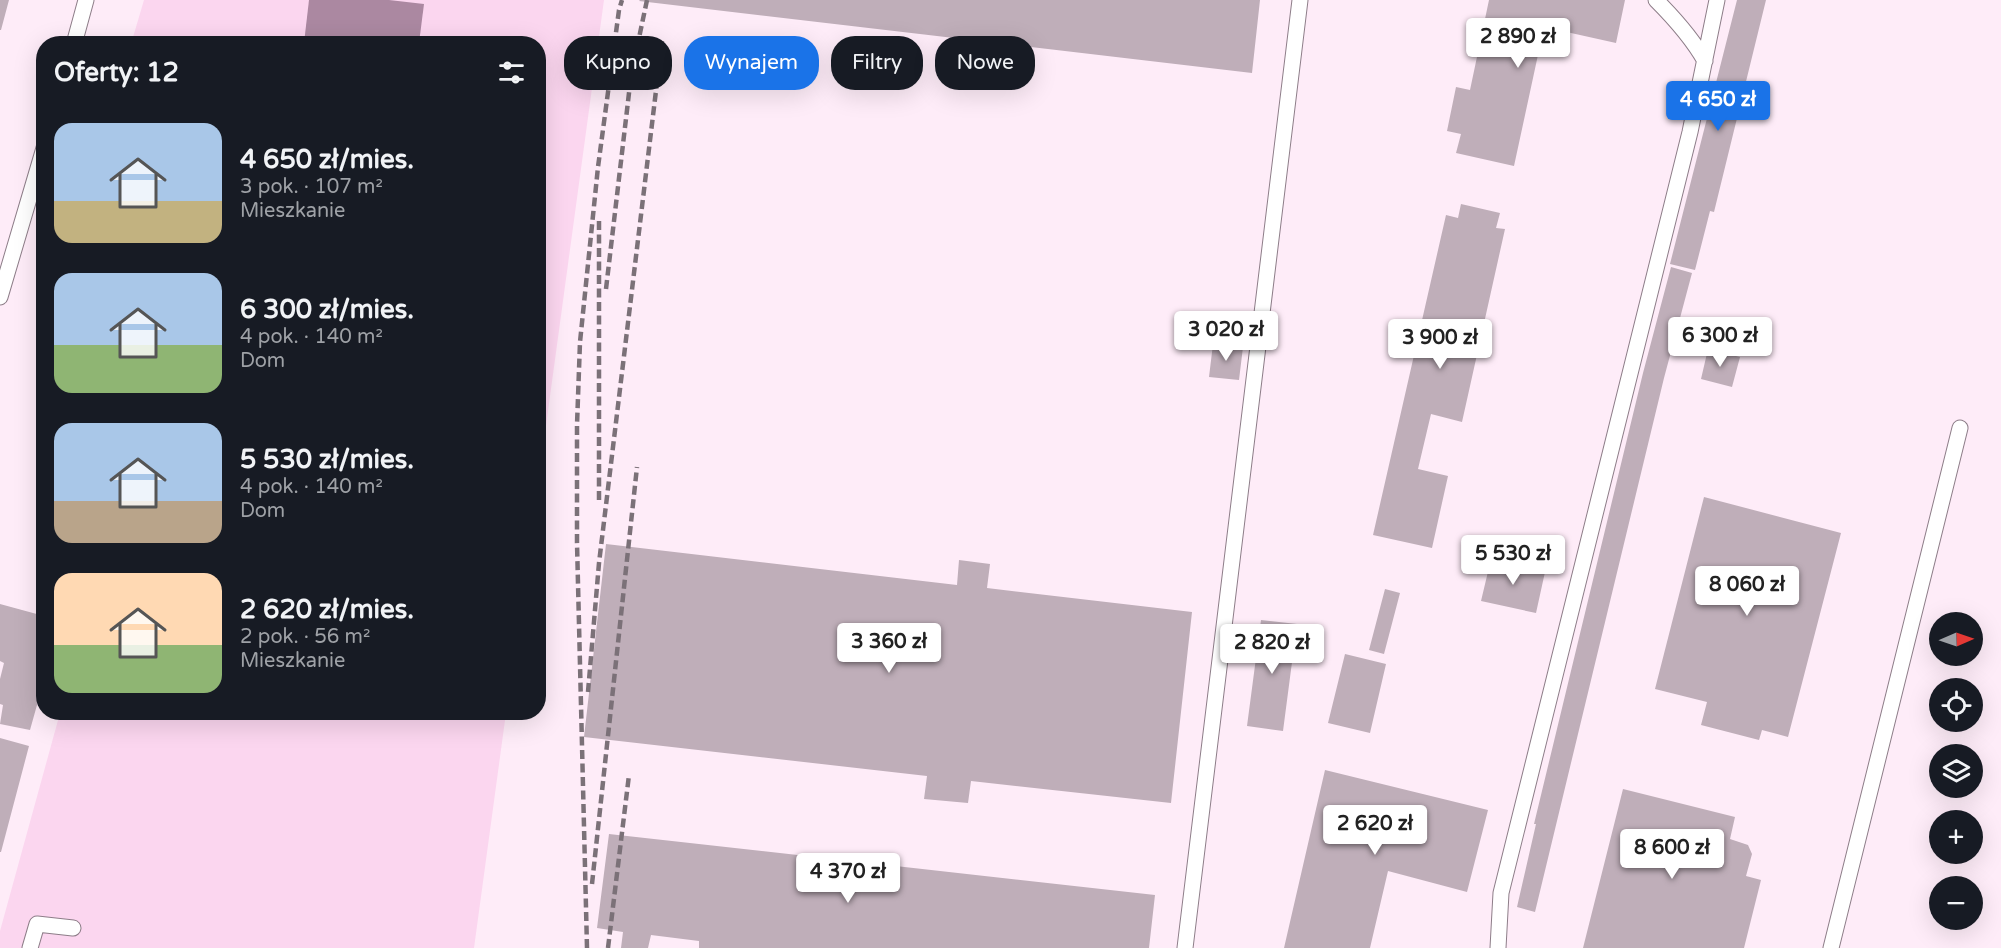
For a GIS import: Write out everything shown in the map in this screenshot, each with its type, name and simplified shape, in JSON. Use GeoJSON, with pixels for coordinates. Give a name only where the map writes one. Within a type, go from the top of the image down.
{"type":"FeatureCollection","features":[{"type":"Feature","properties":{"kind":"lane"},"geometry":{"type":"LineString","coordinates":[[76,36],[86,0]]}},
{"type":"Feature","properties":{"kind":"lane"},"geometry":{"type":"LineString","coordinates":[[1185,948],[1300,0]]}},
{"type":"Feature","properties":{"kind":"lane"},"geometry":{"type":"LineString","coordinates":[[1656,0],[1696,44],[1705,61]]}},
{"type":"Feature","properties":{"kind":"lane"},"geometry":{"type":"LineString","coordinates":[[1498,948],[1501,893],[1690,132],[1717,0]]}},
{"type":"Feature","properties":{"kind":"lane"},"geometry":{"type":"LineString","coordinates":[[0,297],[36,175]]}},
{"type":"Feature","properties":{"kind":"lane"},"geometry":{"type":"LineString","coordinates":[[1831,948],[1960,428]]}},
{"type":"Feature","properties":{"kind":"lane"},"geometry":{"type":"LineString","coordinates":[[30,948],[37,924],[73,928]]}},
{"type":"Feature","properties":{"kind":"shaded area"},"geometry":{"type":"Polygon","coordinates":[[[144,0],[604,0],[599,36],[564,36],[564,90],[592,90],[546,426],[546,36],[133,36],[144,0]]]}},
{"type":"Feature","properties":{"kind":"shaded area"},"geometry":{"type":"Polygon","coordinates":[[[309,0],[389,0],[424,4],[420,36],[305,36],[309,0]]]}},
{"type":"Feature","properties":{"kind":"shaded area"},"geometry":{"type":"Polygon","coordinates":[[[58,720],[505,720],[474,948],[0,948],[0,931],[58,720]]]}},
{"type":"Feature","properties":{"kind":"building"},"geometry":{"type":"Polygon","coordinates":[[[0,0],[9,0],[1,30],[0,30],[0,0]]]}},
{"type":"Feature","properties":{"kind":"building"},"geometry":{"type":"Polygon","coordinates":[[[1260,0],[1252,73],[1035,48],[1035,36],[937,36],[639,1],[1260,0]]]}},
{"type":"Feature","properties":{"kind":"building"},"geometry":{"type":"Polygon","coordinates":[[[1489,0],[1625,0],[1616,43],[1544,27],[1514,166],[1456,153],[1461,134],[1447,131],[1456,87],[1470,90],[1489,0]]]}},
{"type":"Feature","properties":{"kind":"building"},"geometry":{"type":"Polygon","coordinates":[[[1737,0],[1766,0],[1714,212],[1710,211],[1695,270],[1670,264],[1737,0]]]}},
{"type":"Feature","properties":{"kind":"building"},"geometry":{"type":"Polygon","coordinates":[[[1461,204],[1500,213],[1496,228],[1505,229],[1462,422],[1431,414],[1418,469],[1448,476],[1432,548],[1373,535],[1446,215],[1458,218],[1461,204]]]}},
{"type":"Feature","properties":{"kind":"building"},"geometry":{"type":"Polygon","coordinates":[[[1671,267],[1692,273],[1664,378],[1535,912],[1517,907],[1536,824],[1534,824],[1643,373],[1671,267]]]}},
{"type":"Feature","properties":{"kind":"building"},"geometry":{"type":"Polygon","coordinates":[[[1213,344],[1243,347],[1239,380],[1209,377],[1213,344]]]}},
{"type":"Feature","properties":{"kind":"building"},"geometry":{"type":"Polygon","coordinates":[[[1708,349],[1740,357],[1732,387],[1701,379],[1708,349]]]}},
{"type":"Feature","properties":{"kind":"building"},"geometry":{"type":"Polygon","coordinates":[[[1704,497],[1841,533],[1788,737],[1762,730],[1759,740],[1701,725],[1707,702],[1655,689],[1704,497]]]}},
{"type":"Feature","properties":{"kind":"building"},"geometry":{"type":"Polygon","coordinates":[[[606,544],[957,585],[959,560],[990,564],[987,588],[1192,612],[1171,803],[971,781],[968,803],[924,799],[927,776],[584,737],[606,544]]]}},
{"type":"Feature","properties":{"kind":"building"},"geometry":{"type":"Polygon","coordinates":[[[1491,559],[1545,572],[1536,613],[1481,601],[1491,559]]]}},
{"type":"Feature","properties":{"kind":"building"},"geometry":{"type":"Polygon","coordinates":[[[1385,589],[1400,593],[1384,654],[1369,650],[1385,589]]]}},
{"type":"Feature","properties":{"kind":"building"},"geometry":{"type":"Polygon","coordinates":[[[0,604],[36,614],[36,709],[30,730],[0,724],[3,705],[0,704],[0,679],[4,663],[0,661],[0,604]]]}},
{"type":"Feature","properties":{"kind":"building"},"geometry":{"type":"Polygon","coordinates":[[[1261,620],[1297,624],[1283,731],[1247,726],[1261,620]]]}},
{"type":"Feature","properties":{"kind":"building"},"geometry":{"type":"Polygon","coordinates":[[[1345,654],[1386,664],[1370,733],[1328,723],[1345,654]]]}},
{"type":"Feature","properties":{"kind":"building"},"geometry":{"type":"Polygon","coordinates":[[[0,738],[29,746],[1,852],[0,852],[0,738]]]}},
{"type":"Feature","properties":{"kind":"building"},"geometry":{"type":"Polygon","coordinates":[[[1325,770],[1488,810],[1467,892],[1388,871],[1370,948],[1284,948],[1325,770]]]}},
{"type":"Feature","properties":{"kind":"building"},"geometry":{"type":"Polygon","coordinates":[[[1623,789],[1735,817],[1730,839],[1748,845],[1752,854],[1746,876],[1761,880],[1744,948],[1583,948],[1623,789]]]}},
{"type":"Feature","properties":{"kind":"building"},"geometry":{"type":"Polygon","coordinates":[[[609,834],[1155,895],[1149,948],[699,948],[699,941],[651,935],[648,948],[621,948],[623,932],[597,928],[609,834]]]}},
{"type":"Feature","properties":{"kind":"railway"},"geometry":{"type":"LineString","coordinates":[[587,948],[577,543],[580,342],[598,167],[622,0]]}},
{"type":"Feature","properties":{"kind":"railway"},"geometry":{"type":"LineString","coordinates":[[606,289],[631,76],[647,0]]}},
{"type":"Feature","properties":{"kind":"railway"},"geometry":{"type":"LineString","coordinates":[[588,692],[599,563],[656,90]]}},
{"type":"Feature","properties":{"kind":"railway"},"geometry":{"type":"LineString","coordinates":[[599,221],[599,500]]}},
{"type":"Feature","properties":{"kind":"railway"},"geometry":{"type":"LineString","coordinates":[[592,884],[637,467]]}},
{"type":"Feature","properties":{"kind":"railway"},"geometry":{"type":"LineString","coordinates":[[608,948],[629,775]]}}]}
